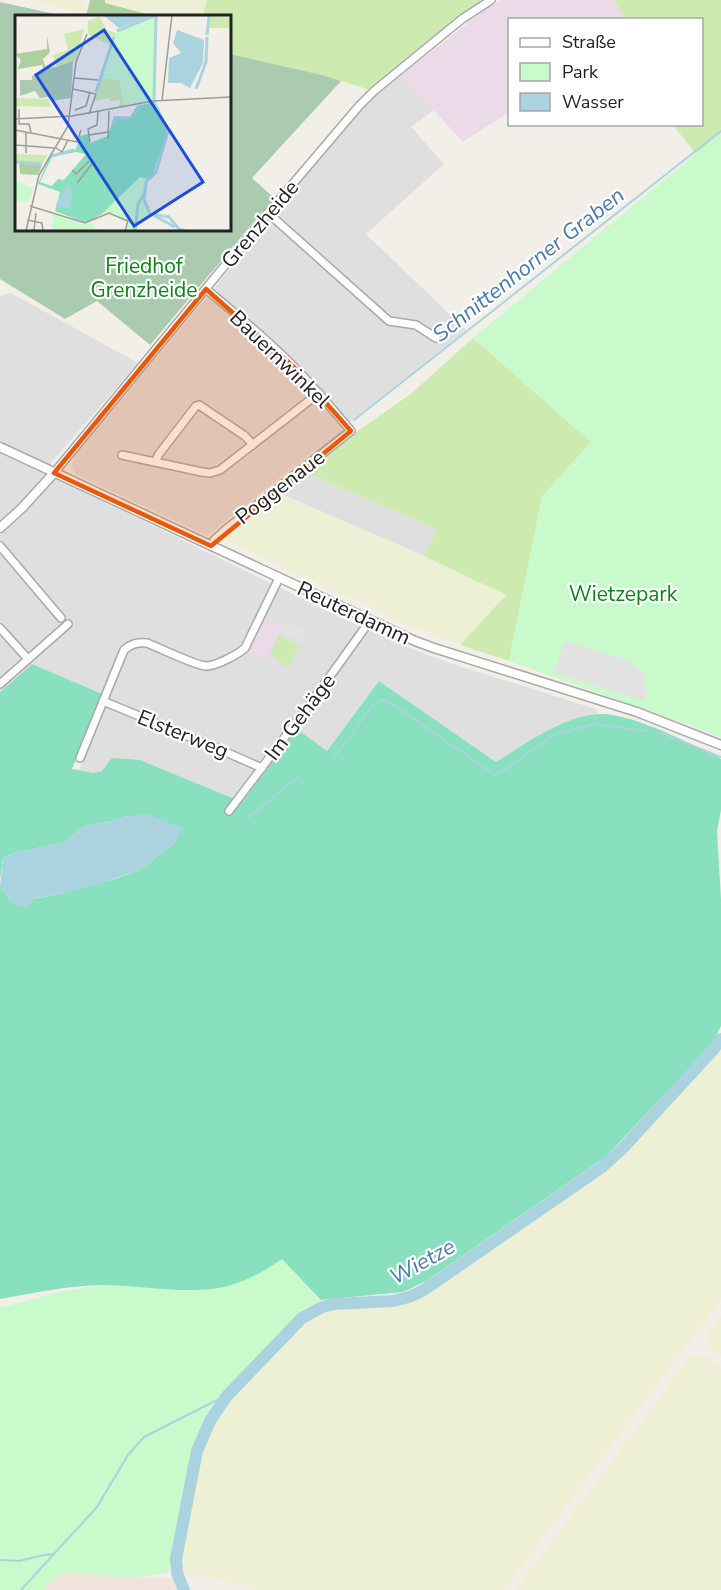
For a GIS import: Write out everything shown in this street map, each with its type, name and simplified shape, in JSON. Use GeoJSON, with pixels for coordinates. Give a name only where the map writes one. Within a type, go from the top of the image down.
{"type":"FeatureCollection","features":[{"type":"Feature","properties":{"kind":"street","name":"Grenzheide"},"geometry":{"type":"LineString","coordinates":[[54,472],[268,213],[360,106],[374,91],[462,19],[491,0]]}},
{"type":"Feature","properties":{"kind":"street"},"geometry":{"type":"LineString","coordinates":[[268,213],[389,321],[416,325],[436,338]]}},
{"type":"Feature","properties":{"kind":"street","name":"Bauernwinkel"},"geometry":{"type":"LineString","coordinates":[[206,289],[269,343],[319,393],[351,431]]}},
{"type":"Feature","properties":{"kind":"street"},"geometry":{"type":"LineString","coordinates":[[122,455],[202,472],[220,470],[319,393]]}},
{"type":"Feature","properties":{"kind":"street"},"geometry":{"type":"LineString","coordinates":[[155,462],[199,405],[245,436],[253,445]]}},
{"type":"Feature","properties":{"kind":"street","name":"Poggenaue"},"geometry":{"type":"LineString","coordinates":[[211,546],[225,530],[351,431]]}},
{"type":"Feature","properties":{"kind":"street","name":"Reuterdamm"},"geometry":{"type":"LineString","coordinates":[[0,447],[369,620],[434,648],[637,712],[721,745]]}},
{"type":"Feature","properties":{"kind":"street"},"geometry":{"type":"LineString","coordinates":[[0,528],[22,508],[54,472]]}},
{"type":"Feature","properties":{"kind":"street"},"geometry":{"type":"LineString","coordinates":[[0,546],[61,618]]}},
{"type":"Feature","properties":{"kind":"street"},"geometry":{"type":"LineString","coordinates":[[80,758],[123,652],[138,642],[147,643],[200,665],[214,665],[240,652],[247,645],[279,578]]}},
{"type":"Feature","properties":{"kind":"street","name":"Im Gehäge"},"geometry":{"type":"LineString","coordinates":[[230,811],[314,700],[369,620]]}},
{"type":"Feature","properties":{"kind":"street"},"geometry":{"type":"LineString","coordinates":[[0,684],[68,624]]}},
{"type":"Feature","properties":{"kind":"street"},"geometry":{"type":"LineString","coordinates":[[0,628],[28,659]]}},
{"type":"Feature","properties":{"kind":"street","name":"Elsterweg"},"geometry":{"type":"LineString","coordinates":[[103,701],[262,768]]}},
{"type":"Feature","properties":{"kind":"highlighted area"},"geometry":{"type":"Polygon","coordinates":[[[206,289],[295,368],[351,431],[211,546],[54,473],[206,289]]]}},
{"type":"Feature","properties":{"kind":"shaded area"},"geometry":{"type":"Polygon","coordinates":[[[502,0],[613,0],[623,14],[623,18],[508,18],[508,113],[463,142],[401,75],[486,9],[502,0]]]}},
{"type":"Feature","properties":{"kind":"shaded area"},"geometry":{"type":"Polygon","coordinates":[[[401,75],[434,110],[411,127],[444,164],[366,234],[466,330],[207,536],[75,474],[71,467],[76,454],[360,109],[401,75]]]}},
{"type":"Feature","properties":{"kind":"shaded area"},"geometry":{"type":"Polygon","coordinates":[[[11,293],[138,363],[43,472],[402,645],[450,663],[596,709],[598,714],[584,716],[552,728],[496,762],[379,681],[327,751],[289,723],[232,798],[140,760],[93,773],[79,771],[101,694],[32,664],[0,692],[0,296],[11,293]]]}},
{"type":"Feature","properties":{"kind":"shaded area"},"geometry":{"type":"Polygon","coordinates":[[[305,472],[436,529],[424,556],[279,493],[305,472]]]}},
{"type":"Feature","properties":{"kind":"shaded area"},"geometry":{"type":"Polygon","coordinates":[[[266,616],[283,626],[266,662],[249,649],[266,616]]]}},
{"type":"Feature","properties":{"kind":"shaded area"},"geometry":{"type":"Polygon","coordinates":[[[286,621],[307,631],[302,642],[280,632],[286,621]]]}},
{"type":"Feature","properties":{"kind":"shaded area","name":"Wietzepark"},"geometry":{"type":"Polygon","coordinates":[[[565,641],[635,662],[634,667],[643,670],[646,693],[644,701],[554,673],[565,641]]]}},
{"type":"Feature","properties":{"kind":"shaded area"},"geometry":{"type":"Polygon","coordinates":[[[63,1572],[134,1578],[175,1578],[181,1590],[41,1590],[63,1572]]]}},
{"type":"Feature","properties":{"kind":"green space"},"geometry":{"type":"Polygon","coordinates":[[[30,0],[86,0],[82,12],[30,0]]]}},
{"type":"Feature","properties":{"kind":"green space"},"geometry":{"type":"Polygon","coordinates":[[[90,0],[105,0],[105,3],[150,15],[86,15],[90,0]]]}},
{"type":"Feature","properties":{"kind":"green space"},"geometry":{"type":"Polygon","coordinates":[[[105,0],[207,0],[203,15],[150,15],[104,3],[105,0]]]}},
{"type":"Feature","properties":{"kind":"green space"},"geometry":{"type":"Polygon","coordinates":[[[207,0],[481,0],[370,90],[322,75],[231,54],[231,15],[203,15],[207,0]]]}},
{"type":"Feature","properties":{"kind":"green space"},"geometry":{"type":"Polygon","coordinates":[[[613,0],[721,0],[721,133],[696,154],[674,126],[703,126],[703,18],[623,18],[623,14],[613,0]]]}},
{"type":"Feature","properties":{"kind":"green space","name":"Friedhof Grenzheide"},"geometry":{"type":"Polygon","coordinates":[[[0,2],[59,15],[15,15],[15,231],[231,231],[231,54],[341,81],[252,178],[274,198],[150,345],[97,301],[65,319],[0,279],[0,2]]]}},
{"type":"Feature","properties":{"kind":"green space","name":"Wietzepark"},"geometry":{"type":"Polygon","coordinates":[[[721,133],[721,738],[509,661],[542,497],[591,442],[473,338],[721,133]]]}},
{"type":"Feature","properties":{"kind":"green space"},"geometry":{"type":"Polygon","coordinates":[[[473,338],[591,442],[542,497],[509,661],[460,645],[506,595],[424,556],[436,529],[305,472],[342,442],[412,393],[473,338]]]}},
{"type":"Feature","properties":{"kind":"green space"},"geometry":{"type":"Polygon","coordinates":[[[279,493],[424,556],[506,595],[460,645],[394,620],[377,609],[338,594],[225,539],[279,493]]]}},
{"type":"Feature","properties":{"kind":"green space"},"geometry":{"type":"Polygon","coordinates":[[[279,634],[299,646],[288,668],[270,654],[279,634]]]}},
{"type":"Feature","properties":{"kind":"green space"},"geometry":{"type":"Polygon","coordinates":[[[32,664],[102,694],[72,769],[93,773],[102,771],[112,758],[140,760],[242,802],[297,729],[327,751],[379,681],[496,762],[559,725],[573,719],[600,714],[643,723],[716,756],[721,759],[721,810],[717,831],[721,899],[721,1026],[715,1038],[604,1158],[426,1281],[403,1292],[321,1300],[282,1259],[248,1278],[211,1289],[183,1290],[100,1285],[62,1288],[0,1299],[0,886],[11,902],[57,895],[140,870],[176,842],[128,816],[85,826],[64,842],[14,853],[3,858],[0,879],[0,692],[32,664]]]}},
{"type":"Feature","properties":{"kind":"green space"},"geometry":{"type":"Polygon","coordinates":[[[721,1049],[721,1300],[504,1590],[258,1590],[183,1573],[181,1562],[185,1534],[200,1461],[209,1437],[233,1400],[302,1326],[310,1319],[332,1310],[380,1308],[411,1302],[425,1296],[611,1167],[721,1049]]]}},
{"type":"Feature","properties":{"kind":"green space"},"geometry":{"type":"Polygon","coordinates":[[[282,1259],[321,1300],[302,1310],[226,1389],[200,1428],[168,1572],[134,1578],[63,1572],[42,1590],[0,1590],[0,1308],[87,1287],[212,1288],[246,1279],[282,1259]]]}},
{"type":"Feature","properties":{"kind":"green space"},"geometry":{"type":"Polygon","coordinates":[[[721,1316],[721,1356],[709,1347],[706,1335],[721,1316]]]}},
{"type":"Feature","properties":{"kind":"green space"},"geometry":{"type":"Polygon","coordinates":[[[692,1354],[703,1354],[721,1367],[721,1590],[515,1590],[692,1354]]]}},
{"type":"Feature","properties":{"kind":"water"},"geometry":{"type":"Polygon","coordinates":[[[147,814],[183,828],[176,842],[140,870],[90,887],[35,898],[27,909],[11,902],[0,886],[3,858],[14,853],[64,842],[85,826],[147,814]]]}},
{"type":"Feature","properties":{"kind":"waterway","name":"Schnittenhorner Graben"},"geometry":{"type":"LineString","coordinates":[[354,420],[721,131]]}},
{"type":"Feature","properties":{"kind":"waterway","name":"Schnittenhorner Graben"},"geometry":{"type":"LineString","coordinates":[[280,481],[342,431]]}},
{"type":"Feature","properties":{"kind":"waterway"},"geometry":{"type":"LineString","coordinates":[[333,759],[373,705],[381,700],[391,703],[495,775],[554,735],[594,724],[646,731]]}},
{"type":"Feature","properties":{"kind":"waterway"},"geometry":{"type":"LineString","coordinates":[[656,733],[664,734],[721,757]]}},
{"type":"Feature","properties":{"kind":"waterway"},"geometry":{"type":"LineString","coordinates":[[248,818],[298,777]]}},
{"type":"Feature","properties":{"kind":"waterway","name":"Wietze"},"geometry":{"type":"LineString","coordinates":[[184,1590],[177,1573],[176,1559],[197,1451],[210,1421],[226,1397],[302,1318],[322,1307],[335,1304],[393,1301],[422,1291],[602,1167],[622,1149],[721,1039]]}},
{"type":"Feature","properties":{"kind":"waterway"},"geometry":{"type":"LineString","coordinates":[[21,1590],[97,1507],[128,1455],[144,1437],[226,1397]]}},
{"type":"Feature","properties":{"kind":"waterway"},"geometry":{"type":"LineString","coordinates":[[0,1560],[19,1561],[53,1554]]}}]}
